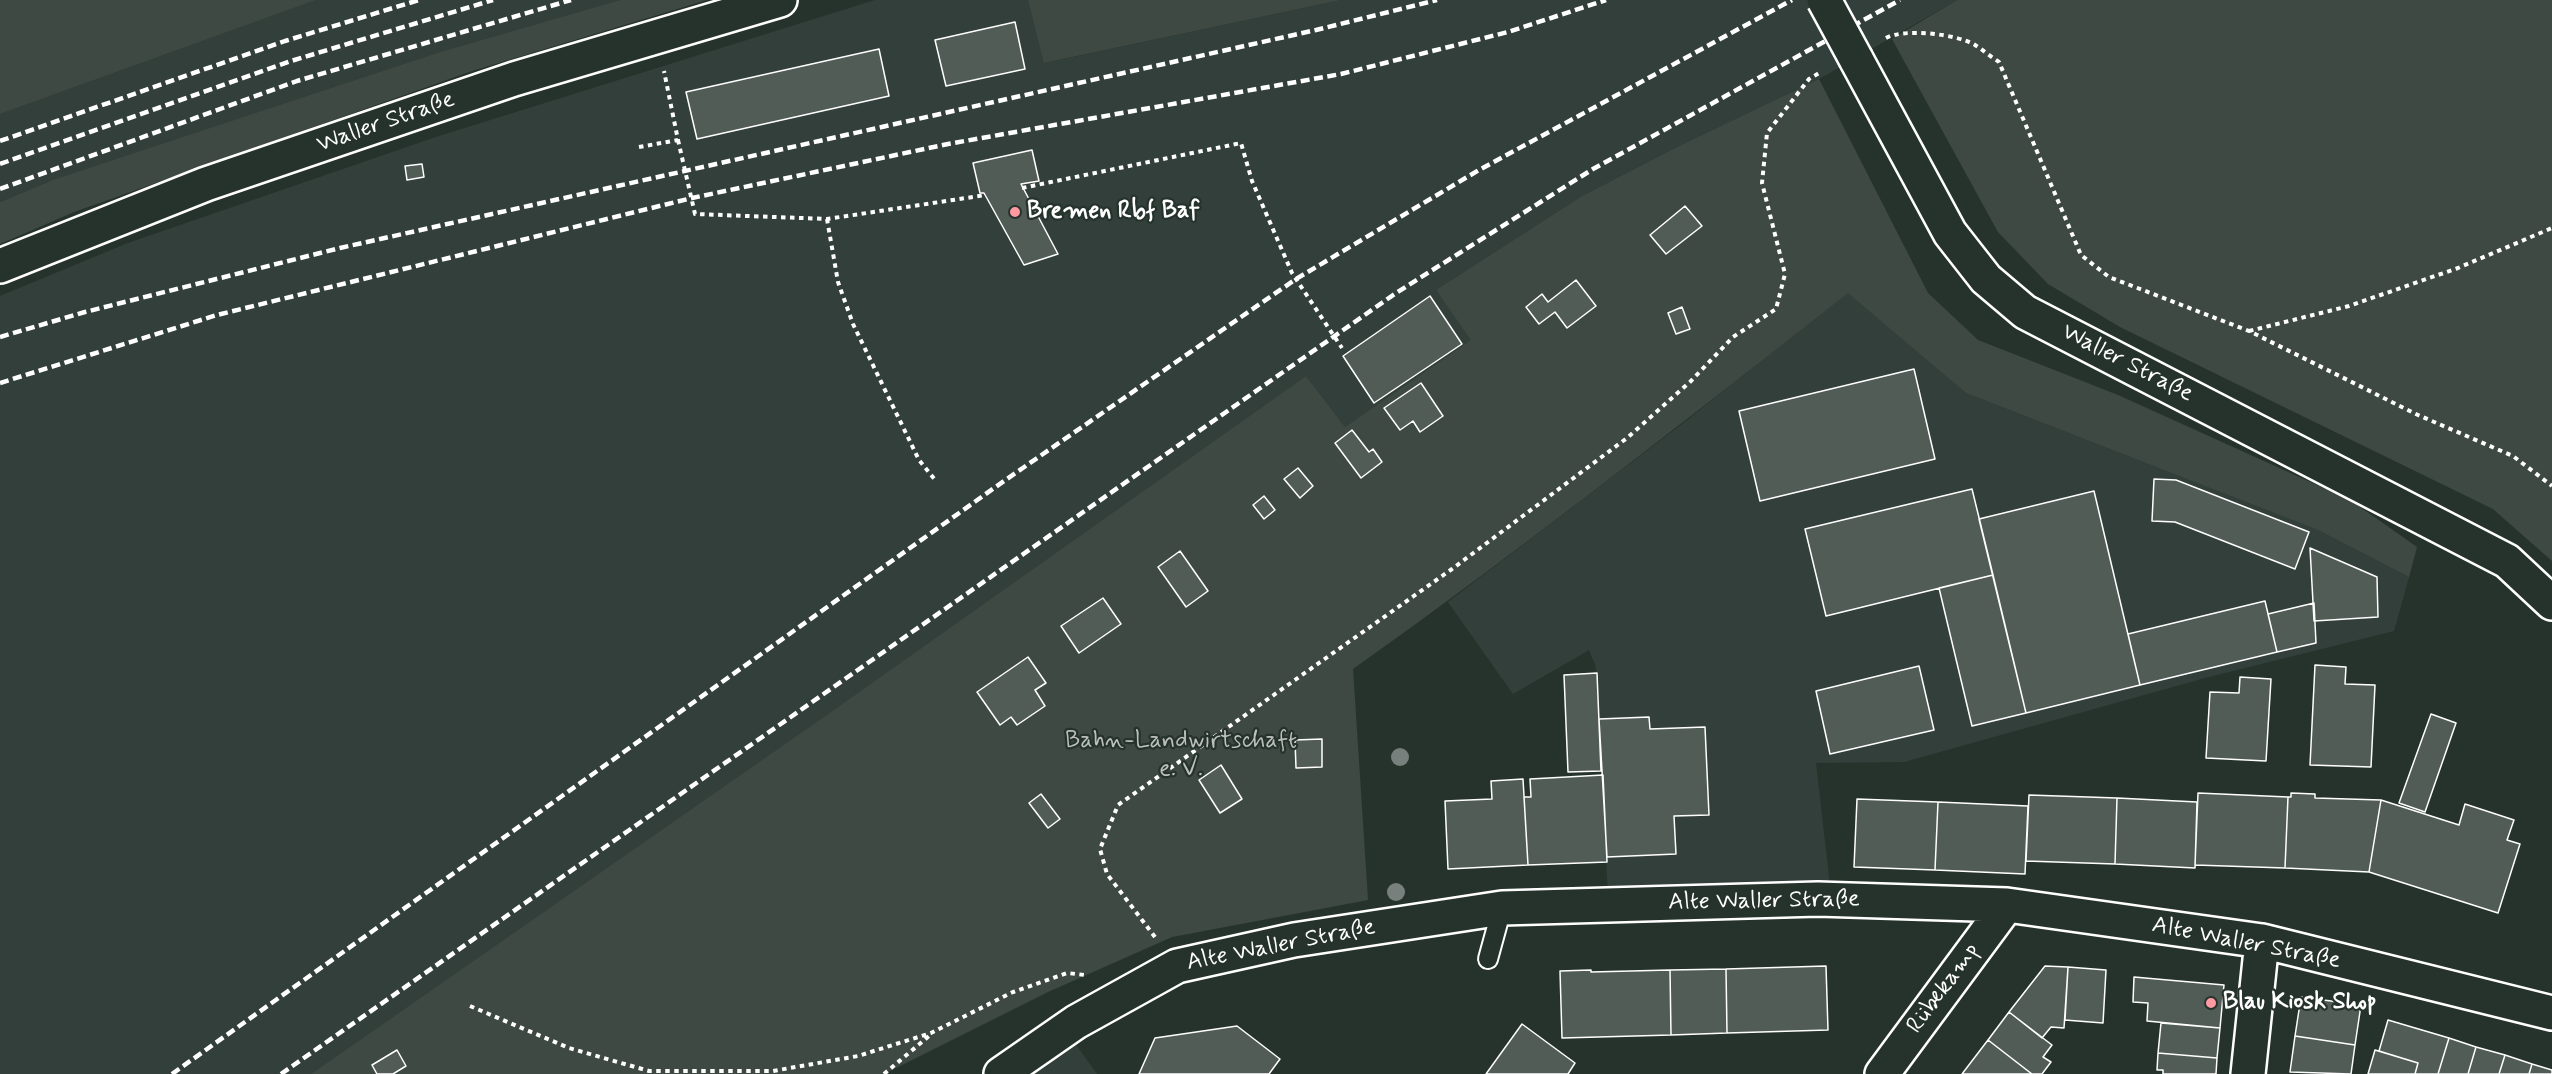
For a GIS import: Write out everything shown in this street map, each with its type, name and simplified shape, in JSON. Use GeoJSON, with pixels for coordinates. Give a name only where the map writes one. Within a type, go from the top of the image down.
{"type":"FeatureCollection","features":[{"type":"Feature","properties":{"kind":"street","name":"Waller Straße"},"geometry":{"type":"LineString","coordinates":[[0,266],[228,177],[514,79],[780,0]]}},
{"type":"Feature","properties":{"kind":"street","name":"Waller Straße"},"geometry":{"type":"LineString","coordinates":[[1824,0],[1950,232],[1986,279],[2025,312],[2507,561],[2552,603]]}},
{"type":"Feature","properties":{"kind":"street","name":"Alte Waller Straße"},"geometry":{"type":"LineString","coordinates":[[1001,1074],[1076,1022],[1178,966],[1294,940],[1502,908],[1818,899],[2007,905],[2262,941],[2552,1012]]}},
{"type":"Feature","properties":{"kind":"street","name":"Rübekamp"},"geometry":{"type":"LineString","coordinates":[[1882,1074],[2007,905]]}},
{"type":"Feature","properties":{"kind":"street"},"geometry":{"type":"LineString","coordinates":[[2248,1074],[2262,941]]}},
{"type":"Feature","properties":{"kind":"lane"},"geometry":{"type":"LineString","coordinates":[[1488,959],[1502,908]]}},
{"type":"Feature","properties":{"kind":"path"},"geometry":{"type":"LineString","coordinates":[[1178,966],[1107,874],[1100,849],[1118,805],[1452,569],[1627,438],[1690,382],[1733,337],[1776,309],[1785,274],[1762,183],[1767,133],[1809,79],[1896,33],[1932,34],[1974,44],[1999,62],[2081,255],[2109,277],[2249,331],[2418,415],[2513,456],[2552,486]]}},
{"type":"Feature","properties":{"kind":"path"},"geometry":{"type":"LineString","coordinates":[[662,63],[695,214],[827,219],[986,195]]}},
{"type":"Feature","properties":{"kind":"path"},"geometry":{"type":"LineString","coordinates":[[639,147],[678,140]]}},
{"type":"Feature","properties":{"kind":"path"},"geometry":{"type":"LineString","coordinates":[[1022,188],[1240,143],[1252,181],[1292,273],[1342,348]]}},
{"type":"Feature","properties":{"kind":"path"},"geometry":{"type":"LineString","coordinates":[[827,219],[838,282],[853,324],[919,460],[936,481]]}},
{"type":"Feature","properties":{"kind":"path"},"geometry":{"type":"LineString","coordinates":[[2249,331],[2349,306],[2458,268],[2552,228]]}},
{"type":"Feature","properties":{"kind":"path"},"geometry":{"type":"LineString","coordinates":[[470,1006],[568,1048],[650,1071],[773,1071],[858,1056],[932,1033],[1013,992],[1067,973],[1089,976]]}},
{"type":"Feature","properties":{"kind":"path"},"geometry":{"type":"LineString","coordinates":[[884,1074],[932,1033]]}},
{"type":"Feature","properties":{"kind":"shaded area"},"geometry":{"type":"Polygon","coordinates":[[[316,0],[620,0],[440,52],[55,179],[0,202],[0,114],[316,0]]]}},
{"type":"Feature","properties":{"kind":"shaded area"},"geometry":{"type":"Polygon","coordinates":[[[875,0],[1028,0],[1045,63],[1341,0],[1957,0],[1819,79],[1679,146],[1582,196],[1436,290],[1472,340],[1345,427],[1306,376],[828,714],[311,1074],[0,1074],[0,296],[128,243],[436,137],[875,0]]]}},
{"type":"Feature","properties":{"kind":"shaded area"},"geometry":{"type":"Polygon","coordinates":[[[1848,292],[1966,393],[2318,530],[2409,577],[2394,631],[2205,678],[1904,762],[1816,763],[1831,895],[1608,896],[1596,667],[1589,650],[1513,694],[1448,602],[1682,424],[1848,292]]]}},
{"type":"Feature","properties":{"kind":"shaded area"},"geometry":{"type":"Polygon","coordinates":[[[1076,1045],[1097,1074],[1035,1074],[1076,1045]]]}},
{"type":"Feature","properties":{"kind":"green space"},"geometry":{"type":"Polygon","coordinates":[[[0,0],[316,0],[0,114],[0,0]]]}},
{"type":"Feature","properties":{"kind":"green space"},"geometry":{"type":"Polygon","coordinates":[[[620,0],[707,0],[472,71],[74,212],[0,244],[0,202],[55,179],[440,52],[620,0]]]}},
{"type":"Feature","properties":{"kind":"green space"},"geometry":{"type":"Polygon","coordinates":[[[1028,0],[1341,0],[1044,63],[1028,0]]]}},
{"type":"Feature","properties":{"kind":"green space"},"geometry":{"type":"Polygon","coordinates":[[[1957,0],[2552,0],[2552,561],[2493,509],[2120,327],[2048,284],[1998,232],[1892,39],[1957,0]]]}},
{"type":"Feature","properties":{"kind":"green space","name":"Bahn-Landwirtschaft e. V."},"geometry":{"type":"Polygon","coordinates":[[[1819,79],[1928,293],[1978,340],[2118,395],[2350,500],[2417,547],[2409,577],[2318,530],[1966,393],[1848,293],[1541,531],[1353,669],[1368,900],[1172,937],[1048,992],[884,1074],[311,1074],[828,714],[1306,376],[1345,427],[1471,340],[1436,290],[1582,196],[1679,146],[1819,79]]]}},
{"type":"Feature","properties":{"kind":"building"},"geometry":{"type":"Polygon","coordinates":[[[1015,22],[1025,69],[946,86],[935,40],[1015,22]]]}},
{"type":"Feature","properties":{"kind":"building"},"geometry":{"type":"Polygon","coordinates":[[[879,49],[889,96],[697,139],[686,92],[879,49]]]}},
{"type":"Feature","properties":{"kind":"building","name":"Bremen Rbf Baf"},"geometry":{"type":"Polygon","coordinates":[[[1032,150],[1039,181],[1021,184],[1058,254],[1024,265],[984,193],[980,193],[973,163],[1032,150]]]}},
{"type":"Feature","properties":{"kind":"building"},"geometry":{"type":"Polygon","coordinates":[[[422,164],[424,177],[407,180],[405,166],[422,164]]]}},
{"type":"Feature","properties":{"kind":"building"},"geometry":{"type":"Polygon","coordinates":[[[1685,206],[1702,226],[1666,254],[1650,235],[1685,206]]]}},
{"type":"Feature","properties":{"kind":"building"},"geometry":{"type":"Polygon","coordinates":[[[1576,280],[1596,306],[1567,328],[1555,312],[1539,324],[1526,307],[1542,294],[1548,302],[1576,280]]]}},
{"type":"Feature","properties":{"kind":"building"},"geometry":{"type":"Polygon","coordinates":[[[1430,296],[1462,344],[1374,403],[1343,356],[1430,296]]]}},
{"type":"Feature","properties":{"kind":"building"},"geometry":{"type":"Polygon","coordinates":[[[1682,307],[1690,329],[1676,334],[1668,313],[1682,307]]]}},
{"type":"Feature","properties":{"kind":"building"},"geometry":{"type":"Polygon","coordinates":[[[1914,369],[1935,459],[1760,501],[1739,411],[1914,369]]]}},
{"type":"Feature","properties":{"kind":"building"},"geometry":{"type":"Polygon","coordinates":[[[1421,383],[1443,416],[1420,432],[1413,421],[1400,430],[1384,408],[1421,383]]]}},
{"type":"Feature","properties":{"kind":"building"},"geometry":{"type":"Polygon","coordinates":[[[1352,430],[1369,452],[1373,449],[1382,462],[1361,478],[1335,443],[1352,430]]]}},
{"type":"Feature","properties":{"kind":"building"},"geometry":{"type":"Polygon","coordinates":[[[1298,468],[1313,486],[1300,498],[1284,479],[1298,468]]]}},
{"type":"Feature","properties":{"kind":"building"},"geometry":{"type":"Polygon","coordinates":[[[2154,479],[2176,480],[2309,532],[2295,569],[2175,522],[2152,521],[2154,479]]]}},
{"type":"Feature","properties":{"kind":"building"},"geometry":{"type":"Polygon","coordinates":[[[1972,489],[1993,575],[1826,616],[1805,529],[1972,489]]]}},
{"type":"Feature","properties":{"kind":"building"},"geometry":{"type":"Polygon","coordinates":[[[2094,491],[2140,685],[2026,713],[1979,519],[2094,491]]]}},
{"type":"Feature","properties":{"kind":"building"},"geometry":{"type":"Polygon","coordinates":[[[1264,496],[1275,510],[1264,519],[1253,505],[1264,496]]]}},
{"type":"Feature","properties":{"kind":"building"},"geometry":{"type":"Polygon","coordinates":[[[2310,548],[2377,577],[2378,617],[2314,621],[2310,548]]]}},
{"type":"Feature","properties":{"kind":"building"},"geometry":{"type":"Polygon","coordinates":[[[1180,551],[1208,591],[1186,607],[1158,567],[1180,551]]]}},
{"type":"Feature","properties":{"kind":"building"},"geometry":{"type":"Polygon","coordinates":[[[1993,575],[2026,713],[1972,726],[1939,588],[1993,575]]]}},
{"type":"Feature","properties":{"kind":"building"},"geometry":{"type":"Polygon","coordinates":[[[1103,598],[1121,624],[1079,653],[1061,626],[1103,598]]]}},
{"type":"Feature","properties":{"kind":"building"},"geometry":{"type":"Polygon","coordinates":[[[2265,601],[2277,652],[2140,685],[2128,634],[2265,601]]]}},
{"type":"Feature","properties":{"kind":"building"},"geometry":{"type":"Polygon","coordinates":[[[2314,603],[2316,643],[2277,652],[2268,614],[2314,603]]]}},
{"type":"Feature","properties":{"kind":"building"},"geometry":{"type":"Polygon","coordinates":[[[1028,657],[1046,683],[1035,690],[1045,706],[1017,725],[1011,717],[1000,725],[977,692],[1028,657]]]}},
{"type":"Feature","properties":{"kind":"building"},"geometry":{"type":"Polygon","coordinates":[[[2315,665],[2346,667],[2345,684],[2375,685],[2371,767],[2310,765],[2315,665]]]}},
{"type":"Feature","properties":{"kind":"building"},"geometry":{"type":"Polygon","coordinates":[[[1919,666],[1934,730],[1830,754],[1816,691],[1919,666]]]}},
{"type":"Feature","properties":{"kind":"building"},"geometry":{"type":"Polygon","coordinates":[[[1597,673],[1601,771],[1568,772],[1564,675],[1597,673]]]}},
{"type":"Feature","properties":{"kind":"building"},"geometry":{"type":"Polygon","coordinates":[[[2240,677],[2271,679],[2266,761],[2206,758],[2210,692],[2239,693],[2240,677]]]}},
{"type":"Feature","properties":{"kind":"building"},"geometry":{"type":"Polygon","coordinates":[[[2431,714],[2456,723],[2425,812],[2399,803],[2431,714]]]}},
{"type":"Feature","properties":{"kind":"building"},"geometry":{"type":"Polygon","coordinates":[[[1649,717],[1650,729],[1705,727],[1709,815],[1674,816],[1676,854],[1607,857],[1599,719],[1649,717]]]}},
{"type":"Feature","properties":{"kind":"building"},"geometry":{"type":"Polygon","coordinates":[[[1322,739],[1322,767],[1296,768],[1295,740],[1322,739]]]}},
{"type":"Feature","properties":{"kind":"building"},"geometry":{"type":"Polygon","coordinates":[[[1221,765],[1242,799],[1220,813],[1199,780],[1221,765]]]}},
{"type":"Feature","properties":{"kind":"building"},"geometry":{"type":"Polygon","coordinates":[[[1603,775],[1607,862],[1528,865],[1524,797],[1531,797],[1530,779],[1603,775]]]}},
{"type":"Feature","properties":{"kind":"building"},"geometry":{"type":"Polygon","coordinates":[[[1523,779],[1528,865],[1448,869],[1445,801],[1492,799],[1491,781],[1523,779]]]}},
{"type":"Feature","properties":{"kind":"building"},"geometry":{"type":"Polygon","coordinates":[[[2198,793],[2288,797],[2285,868],[2195,865],[2198,793]]]}},
{"type":"Feature","properties":{"kind":"building"},"geometry":{"type":"Polygon","coordinates":[[[2291,793],[2315,794],[2315,798],[2381,800],[2369,872],[2285,868],[2288,797],[2291,797],[2291,793]]]}},
{"type":"Feature","properties":{"kind":"building"},"geometry":{"type":"Polygon","coordinates":[[[1041,794],[1060,819],[1048,828],[1029,803],[1041,794]]]}},
{"type":"Feature","properties":{"kind":"building"},"geometry":{"type":"Polygon","coordinates":[[[2029,795],[2117,798],[2115,864],[2026,861],[2029,795]]]}},
{"type":"Feature","properties":{"kind":"building"},"geometry":{"type":"Polygon","coordinates":[[[2117,798],[2197,802],[2195,868],[2115,864],[2117,798]]]}},
{"type":"Feature","properties":{"kind":"building"},"geometry":{"type":"Polygon","coordinates":[[[1857,799],[1938,802],[1935,870],[1854,867],[1857,799]]]}},
{"type":"Feature","properties":{"kind":"building"},"geometry":{"type":"Polygon","coordinates":[[[2381,800],[2459,825],[2465,804],[2514,820],[2507,840],[2520,844],[2498,913],[2369,872],[2381,800]]]}},
{"type":"Feature","properties":{"kind":"building"},"geometry":{"type":"Polygon","coordinates":[[[1938,802],[2028,806],[2025,874],[1935,870],[1938,802]]]}},
{"type":"Feature","properties":{"kind":"building"},"geometry":{"type":"Polygon","coordinates":[[[1826,966],[1828,1030],[1727,1033],[1726,969],[1826,966]]]}},
{"type":"Feature","properties":{"kind":"building"},"geometry":{"type":"Polygon","coordinates":[[[2045,966],[2068,967],[2064,1028],[2051,1027],[2042,1038],[2009,1012],[2045,966]]]}},
{"type":"Feature","properties":{"kind":"building"},"geometry":{"type":"Polygon","coordinates":[[[2068,967],[2106,970],[2103,1023],[2065,1020],[2068,967]]]}},
{"type":"Feature","properties":{"kind":"building"},"geometry":{"type":"Polygon","coordinates":[[[1726,969],[1727,1033],[1671,1035],[1670,970],[1726,969]]]}},
{"type":"Feature","properties":{"kind":"building"},"geometry":{"type":"Polygon","coordinates":[[[1591,970],[1591,972],[1670,970],[1671,1035],[1562,1038],[1560,971],[1591,970]]]}},
{"type":"Feature","properties":{"kind":"building"},"geometry":{"type":"Polygon","coordinates":[[[2134,977],[2224,985],[2220,1028],[2147,1021],[2148,1003],[2133,1002],[2134,977]]]}},
{"type":"Feature","properties":{"kind":"building"},"geometry":{"type":"Polygon","coordinates":[[[2301,997],[2361,1005],[2355,1045],[2295,1036],[2301,997]]]}},
{"type":"Feature","properties":{"kind":"building"},"geometry":{"type":"Polygon","coordinates":[[[2009,1012],[2052,1045],[2043,1057],[2051,1062],[2042,1074],[2032,1074],[1988,1040],[2009,1012]]]}},
{"type":"Feature","properties":{"kind":"building"},"geometry":{"type":"Polygon","coordinates":[[[2388,1020],[2449,1038],[2438,1074],[2415,1074],[2418,1063],[2379,1051],[2388,1020]]]}},
{"type":"Feature","properties":{"kind":"building"},"geometry":{"type":"Polygon","coordinates":[[[2161,1023],[2220,1028],[2217,1058],[2158,1053],[2161,1023]]]}},
{"type":"Feature","properties":{"kind":"building"},"geometry":{"type":"Polygon","coordinates":[[[1522,1024],[1575,1063],[1568,1074],[1486,1074],[1522,1024]]]}},
{"type":"Feature","properties":{"kind":"building"},"geometry":{"type":"Polygon","coordinates":[[[1237,1026],[1280,1059],[1269,1074],[1139,1074],[1155,1038],[1237,1026]]]}},
{"type":"Feature","properties":{"kind":"building"},"geometry":{"type":"Polygon","coordinates":[[[2295,1036],[2355,1045],[2351,1074],[2290,1072],[2295,1036]]]}},
{"type":"Feature","properties":{"kind":"building"},"geometry":{"type":"Polygon","coordinates":[[[2449,1038],[2476,1047],[2468,1074],[2438,1074],[2449,1038]]]}},
{"type":"Feature","properties":{"kind":"building"},"geometry":{"type":"Polygon","coordinates":[[[1988,1040],[2032,1074],[1962,1074],[1988,1040]]]}},
{"type":"Feature","properties":{"kind":"building"},"geometry":{"type":"Polygon","coordinates":[[[2476,1047],[2505,1055],[2499,1074],[2468,1074],[2476,1047]]]}},
{"type":"Feature","properties":{"kind":"building"},"geometry":{"type":"Polygon","coordinates":[[[397,1050],[406,1066],[393,1074],[377,1074],[372,1065],[397,1050]]]}},
{"type":"Feature","properties":{"kind":"building"},"geometry":{"type":"Polygon","coordinates":[[[2375,1050],[2418,1063],[2415,1074],[2368,1074],[2375,1050]]]}},
{"type":"Feature","properties":{"kind":"building"},"geometry":{"type":"Polygon","coordinates":[[[2158,1053],[2217,1058],[2216,1074],[2163,1074],[2163,1070],[2157,1070],[2158,1053]]]}},
{"type":"Feature","properties":{"kind":"building"},"geometry":{"type":"Polygon","coordinates":[[[2505,1055],[2532,1064],[2529,1074],[2499,1074],[2505,1055]]]}},
{"type":"Feature","properties":{"kind":"building"},"geometry":{"type":"Polygon","coordinates":[[[2532,1064],[2552,1070],[2552,1074],[2529,1074],[2532,1064]]]}},
{"type":"Feature","properties":{"kind":"railway"},"geometry":{"type":"LineString","coordinates":[[0,141],[285,41],[419,0]]}},
{"type":"Feature","properties":{"kind":"railway"},"geometry":{"type":"LineString","coordinates":[[0,164],[291,61],[493,0]]}},
{"type":"Feature","properties":{"kind":"railway"},"geometry":{"type":"LineString","coordinates":[[0,189],[297,81],[571,0]]}},
{"type":"Feature","properties":{"kind":"railway"},"geometry":{"type":"LineString","coordinates":[[0,337],[85,312],[340,248],[1316,30],[1437,0]]}},
{"type":"Feature","properties":{"kind":"railway"},"geometry":{"type":"LineString","coordinates":[[0,383],[217,315],[692,198],[948,144],[1341,74],[1508,32],[1606,0]]}},
{"type":"Feature","properties":{"kind":"railway"},"geometry":{"type":"LineString","coordinates":[[172,1074],[1004,481],[1296,279],[1479,170],[1792,0]]}},
{"type":"Feature","properties":{"kind":"railway"},"geometry":{"type":"LineString","coordinates":[[281,1074],[1396,293],[1593,169],[1900,0]]}},
{"type":"Feature","properties":{"kind":"place","name":"Bremen Rbf Baf"},"geometry":{"type":"Point","coordinates":[1015,212]}},
{"type":"Feature","properties":{"kind":"place","name":"Blau Kiosk Shop"},"geometry":{"type":"Point","coordinates":[2211,1003]}}]}
